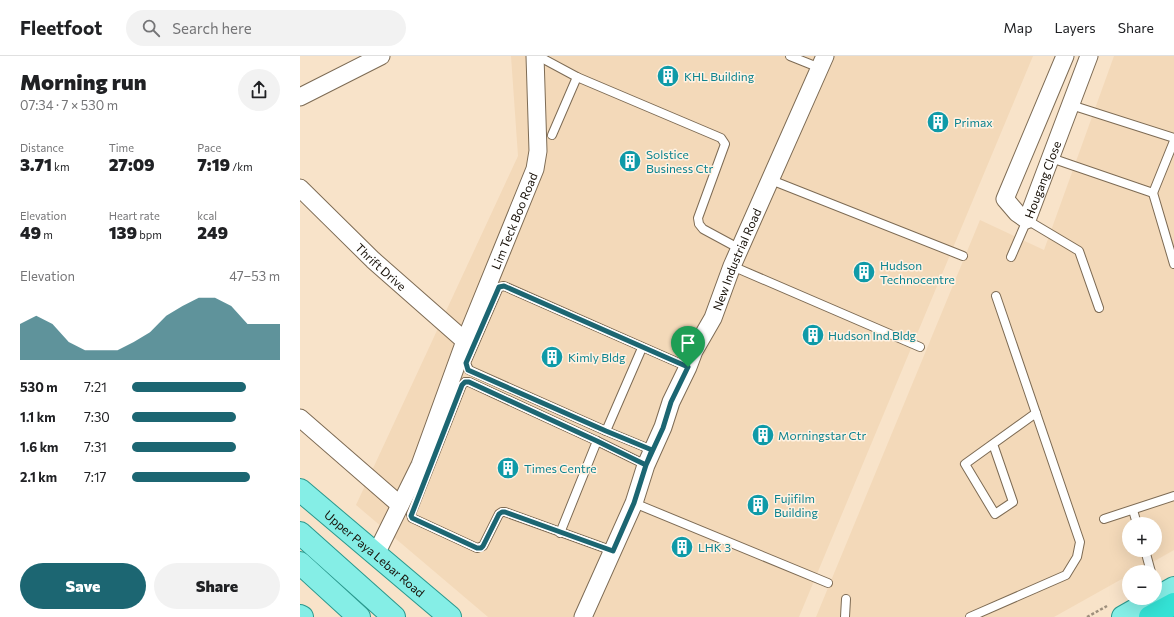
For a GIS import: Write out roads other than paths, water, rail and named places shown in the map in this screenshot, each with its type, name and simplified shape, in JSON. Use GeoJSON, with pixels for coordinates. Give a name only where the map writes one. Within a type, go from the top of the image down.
{"type":"FeatureCollection","features":[{"type":"Feature","properties":{"kind":"highway"},"geometry":{"type":"LineString","coordinates":[[1150,617],[1166,593]]}},
{"type":"Feature","properties":{"kind":"main road","name":"Upper Paya Lebar Road"},"geometry":{"type":"LineString","coordinates":[[300,490],[450,617]]}},
{"type":"Feature","properties":{"kind":"main road"},"geometry":{"type":"LineString","coordinates":[[300,533],[394,617]]}},
{"type":"Feature","properties":{"kind":"main road"},"geometry":{"type":"LineString","coordinates":[[300,563],[359,617]]}},
{"type":"Feature","properties":{"kind":"main road"},"geometry":{"type":"LineString","coordinates":[[1123,617],[1166,593]]}},
{"type":"Feature","properties":{"kind":"street"},"geometry":{"type":"LineString","coordinates":[[300,97],[381,56]]}},
{"type":"Feature","properties":{"kind":"street","name":"Lim Teck Boo Road"},"geometry":{"type":"LineString","coordinates":[[376,554],[420,465],[465,341],[535,169],[538,151],[535,56]]}},
{"type":"Feature","properties":{"kind":"street","name":"Hougang Close"},"geometry":{"type":"LineString","coordinates":[[1066,56],[1005,200],[1017,213],[1027,220],[1090,56]]}},
{"type":"Feature","properties":{"kind":"street","name":"New Industrial Road"},"geometry":{"type":"LineString","coordinates":[[583,617],[634,503],[649,457],[663,428],[671,402],[694,351],[713,318],[732,266],[823,62]]}},
{"type":"Feature","properties":{"kind":"street","name":"Thrift Drive"},"geometry":{"type":"LineString","coordinates":[[300,188],[373,260],[465,341]]}},
{"type":"Feature","properties":{"kind":"street"},"geometry":{"type":"LineString","coordinates":[[300,418],[400,506]]}},
{"type":"Feature","properties":{"kind":"lane"},"geometry":{"type":"LineString","coordinates":[[538,56],[577,77],[721,138],[724,144],[698,218],[699,224],[703,228],[740,249]]}},
{"type":"Feature","properties":{"kind":"lane"},"geometry":{"type":"LineString","coordinates":[[790,56],[823,62]]}},
{"type":"Feature","properties":{"kind":"lane"},"geometry":{"type":"LineString","coordinates":[[552,135],[577,77]]}},
{"type":"Feature","properties":{"kind":"lane"},"geometry":{"type":"LineString","coordinates":[[1071,105],[1174,140],[1153,193],[1174,264]]}},
{"type":"Feature","properties":{"kind":"lane"},"geometry":{"type":"LineString","coordinates":[[1051,158],[1153,193]]}},
{"type":"Feature","properties":{"kind":"lane"},"geometry":{"type":"LineString","coordinates":[[770,180],[963,256]]}},
{"type":"Feature","properties":{"kind":"lane"},"geometry":{"type":"LineString","coordinates":[[1011,257],[1027,220],[1079,251],[1099,308]]}},
{"type":"Feature","properties":{"kind":"lane"},"geometry":{"type":"LineString","coordinates":[[732,266],[920,347]]}},
{"type":"Feature","properties":{"kind":"lane"},"geometry":{"type":"LineString","coordinates":[[649,457],[606,431],[468,370],[466,363],[469,356],[499,287],[502,286],[688,367]]}},
{"type":"Feature","properties":{"kind":"lane"},"geometry":{"type":"LineString","coordinates":[[970,617],[1066,575],[1077,557],[1080,542],[996,296]]}},
{"type":"Feature","properties":{"kind":"lane"},"geometry":{"type":"LineString","coordinates":[[606,431],[642,348]]}},
{"type":"Feature","properties":{"kind":"lane"},"geometry":{"type":"LineString","coordinates":[[613,551],[505,512],[499,514],[483,546],[481,548],[477,548],[412,518],[411,514],[462,385],[465,382],[469,382],[597,441],[649,457]]}},
{"type":"Feature","properties":{"kind":"lane"},"geometry":{"type":"LineString","coordinates":[[993,444],[1013,502],[995,514],[965,464],[1036,413]]}},
{"type":"Feature","properties":{"kind":"lane"},"geometry":{"type":"LineString","coordinates":[[560,533],[597,441]]}},
{"type":"Feature","properties":{"kind":"lane"},"geometry":{"type":"LineString","coordinates":[[1104,519],[1174,496]]}},
{"type":"Feature","properties":{"kind":"lane"},"geometry":{"type":"LineString","coordinates":[[634,503],[828,583]]}},
{"type":"Feature","properties":{"kind":"lane"},"geometry":{"type":"LineString","coordinates":[[1133,510],[1135,517]]}},
{"type":"Feature","properties":{"kind":"lane"},"geometry":{"type":"LineString","coordinates":[[845,617],[846,599]]}},
{"type":"Feature","properties":{"kind":"place","name":"KHL Building"},"geometry":{"type":"Point","coordinates":[668,76]}},
{"type":"Feature","properties":{"kind":"place","name":"Primax"},"geometry":{"type":"Point","coordinates":[938,122]}},
{"type":"Feature","properties":{"kind":"place","name":"Solstice Business Ctr"},"geometry":{"type":"Point","coordinates":[630,161]}},
{"type":"Feature","properties":{"kind":"place","name":"Hudson Technocentre"},"geometry":{"type":"Point","coordinates":[864,272]}},
{"type":"Feature","properties":{"kind":"place","name":"Hudson Ind Bldg"},"geometry":{"type":"Point","coordinates":[813,335]}},
{"type":"Feature","properties":{"kind":"place","name":"Kimly Bldg"},"geometry":{"type":"Point","coordinates":[552,357]}},
{"type":"Feature","properties":{"kind":"place","name":"Morningstar Ctr"},"geometry":{"type":"Point","coordinates":[763,435]}},
{"type":"Feature","properties":{"kind":"place","name":"Times Centre"},"geometry":{"type":"Point","coordinates":[508,468]}},
{"type":"Feature","properties":{"kind":"place","name":"Fujifilm Building"},"geometry":{"type":"Point","coordinates":[758,505]}},
{"type":"Feature","properties":{"kind":"place","name":"LHK 3"},"geometry":{"type":"Point","coordinates":[682,547]}}]}
